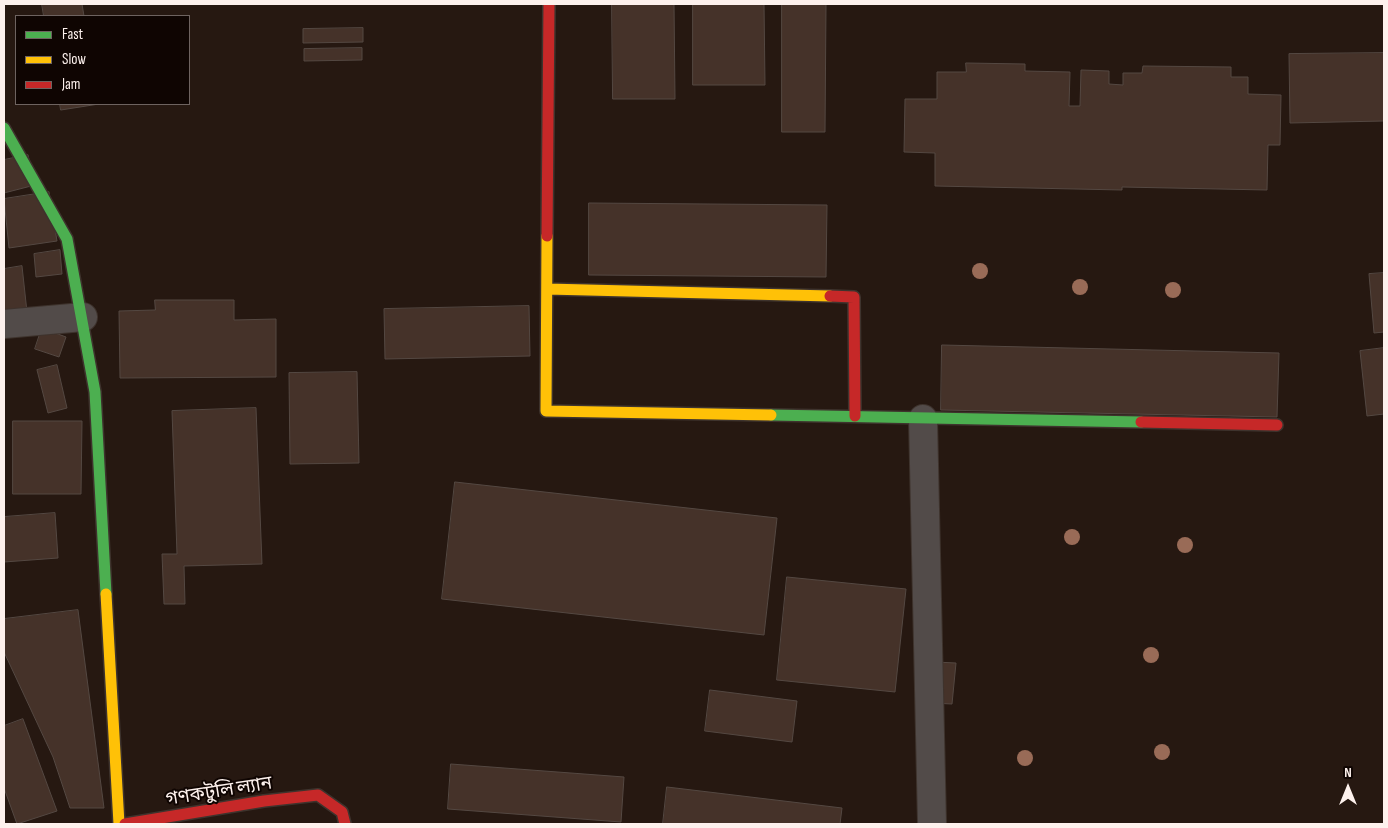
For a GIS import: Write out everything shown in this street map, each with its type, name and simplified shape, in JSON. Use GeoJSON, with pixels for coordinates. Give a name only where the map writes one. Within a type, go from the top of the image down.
{"type":"FeatureCollection","features":[{"type":"Feature","properties":{"kind":"street"},"geometry":{"type":"LineString","coordinates":[[549,4],[546,411],[1277,426]]}},
{"type":"Feature","properties":{"kind":"street"},"geometry":{"type":"LineString","coordinates":[[4,128],[67,239],[84,317],[95,392],[119,824]]}},
{"type":"Feature","properties":{"kind":"street"},"geometry":{"type":"LineString","coordinates":[[547,289],[854,297],[855,416]]}},
{"type":"Feature","properties":{"kind":"street"},"geometry":{"type":"LineString","coordinates":[[4,324],[84,317]]}},
{"type":"Feature","properties":{"kind":"street"},"geometry":{"type":"LineString","coordinates":[[923,419],[932,824]]}},
{"type":"Feature","properties":{"kind":"street","name":"গণকটুলি ল্যান"},"geometry":{"type":"LineString","coordinates":[[125,824],[264,801],[318,795],[342,812],[345,824]]}},
{"type":"Feature","properties":{"kind":"building"},"geometry":{"type":"Polygon","coordinates":[[[42,4],[82,4],[84,15],[44,15],[42,4]]]}},
{"type":"Feature","properties":{"kind":"building"},"geometry":{"type":"Polygon","coordinates":[[[612,4],[674,4],[675,99],[613,99],[612,4]]]}},
{"type":"Feature","properties":{"kind":"building"},"geometry":{"type":"Polygon","coordinates":[[[693,4],[764,4],[765,85],[693,85],[693,4]]]}},
{"type":"Feature","properties":{"kind":"building"},"geometry":{"type":"Polygon","coordinates":[[[782,4],[826,4],[825,132],[782,132],[782,4]]]}},
{"type":"Feature","properties":{"kind":"building"},"geometry":{"type":"Polygon","coordinates":[[[363,28],[363,42],[303,43],[303,29],[363,28]]]}},
{"type":"Feature","properties":{"kind":"building"},"geometry":{"type":"Polygon","coordinates":[[[362,48],[362,60],[304,61],[304,49],[362,48]]]}},
{"type":"Feature","properties":{"kind":"building"},"geometry":{"type":"Polygon","coordinates":[[[1384,53],[1384,121],[1290,123],[1289,54],[1384,53]]]}},
{"type":"Feature","properties":{"kind":"building"},"geometry":{"type":"Polygon","coordinates":[[[966,63],[1025,64],[1025,71],[1070,72],[1069,106],[1080,106],[1081,70],[1109,71],[1109,84],[1123,85],[1123,73],[1142,73],[1143,66],[1231,67],[1231,77],[1248,77],[1248,94],[1281,95],[1280,145],[1268,145],[1267,190],[1122,187],[1122,190],[935,186],[935,153],[904,152],[905,99],[937,99],[937,72],[966,72],[966,63]]]}},
{"type":"Feature","properties":{"kind":"building"},"geometry":{"type":"Polygon","coordinates":[[[60,105],[93,105],[61,110],[60,105]]]}},
{"type":"Feature","properties":{"kind":"building"},"geometry":{"type":"Polygon","coordinates":[[[28,155],[35,185],[4,193],[4,160],[28,155]]]}},
{"type":"Feature","properties":{"kind":"building"},"geometry":{"type":"Polygon","coordinates":[[[49,192],[57,241],[9,248],[4,199],[49,192]]]}},
{"type":"Feature","properties":{"kind":"building"},"geometry":{"type":"Polygon","coordinates":[[[589,203],[827,205],[826,277],[589,275],[589,203]]]}},
{"type":"Feature","properties":{"kind":"building"},"geometry":{"type":"Polygon","coordinates":[[[60,250],[62,274],[36,277],[34,254],[60,250]]]}},
{"type":"Feature","properties":{"kind":"building"},"geometry":{"type":"Polygon","coordinates":[[[22,266],[27,312],[4,315],[4,269],[22,266]]]}},
{"type":"Feature","properties":{"kind":"building"},"geometry":{"type":"Polygon","coordinates":[[[1384,273],[1384,332],[1374,333],[1369,274],[1384,273]]]}},
{"type":"Feature","properties":{"kind":"building"},"geometry":{"type":"Polygon","coordinates":[[[155,300],[234,300],[234,320],[276,319],[276,377],[120,378],[119,311],[155,310],[155,300]]]}},
{"type":"Feature","properties":{"kind":"building"},"geometry":{"type":"Polygon","coordinates":[[[529,306],[530,356],[385,359],[384,309],[529,306]]]}},
{"type":"Feature","properties":{"kind":"building"},"geometry":{"type":"Polygon","coordinates":[[[42,328],[66,337],[59,357],[35,349],[42,328]]]}},
{"type":"Feature","properties":{"kind":"building"},"geometry":{"type":"Polygon","coordinates":[[[942,345],[1279,353],[1277,417],[941,410],[942,345]]]}},
{"type":"Feature","properties":{"kind":"building"},"geometry":{"type":"Polygon","coordinates":[[[1384,348],[1384,414],[1367,416],[1360,351],[1384,348]]]}},
{"type":"Feature","properties":{"kind":"building"},"geometry":{"type":"Polygon","coordinates":[[[57,365],[67,408],[48,413],[37,370],[57,365]]]}},
{"type":"Feature","properties":{"kind":"building"},"geometry":{"type":"Polygon","coordinates":[[[357,372],[359,463],[290,464],[289,373],[357,372]]]}},
{"type":"Feature","properties":{"kind":"building"},"geometry":{"type":"Polygon","coordinates":[[[256,408],[262,564],[184,566],[185,604],[164,604],[162,554],[177,554],[172,411],[256,408]]]}},
{"type":"Feature","properties":{"kind":"building"},"geometry":{"type":"Polygon","coordinates":[[[13,421],[82,421],[81,494],[13,494],[13,421]]]}},
{"type":"Feature","properties":{"kind":"building"},"geometry":{"type":"Polygon","coordinates":[[[455,482],[777,518],[764,635],[442,599],[455,482]]]}},
{"type":"Feature","properties":{"kind":"building"},"geometry":{"type":"Polygon","coordinates":[[[55,513],[58,558],[4,562],[4,517],[55,513]]]}},
{"type":"Feature","properties":{"kind":"building"},"geometry":{"type":"Polygon","coordinates":[[[787,577],[906,589],[895,692],[777,680],[787,577]]]}},
{"type":"Feature","properties":{"kind":"building"},"geometry":{"type":"Polygon","coordinates":[[[78,610],[104,808],[70,808],[53,757],[4,652],[4,619],[78,610]]]}},
{"type":"Feature","properties":{"kind":"building"},"geometry":{"type":"Polygon","coordinates":[[[935,662],[956,663],[952,704],[931,703],[935,662]]]}},
{"type":"Feature","properties":{"kind":"building"},"geometry":{"type":"Polygon","coordinates":[[[710,690],[797,701],[792,742],[705,731],[710,690]]]}},
{"type":"Feature","properties":{"kind":"building"},"geometry":{"type":"Polygon","coordinates":[[[23,719],[57,811],[17,824],[4,788],[4,726],[23,719]]]}},
{"type":"Feature","properties":{"kind":"building"},"geometry":{"type":"Polygon","coordinates":[[[451,764],[624,777],[621,822],[448,809],[451,764]]]}},
{"type":"Feature","properties":{"kind":"building"},"geometry":{"type":"Polygon","coordinates":[[[667,787],[842,808],[840,824],[663,824],[667,787]]]}},
{"type":"Feature","properties":{"kind":"traffic: fast"},"geometry":{"type":"LineString","coordinates":[[4,128],[67,239],[95,392],[106,594]]}},
{"type":"Feature","properties":{"kind":"traffic: fast"},"geometry":{"type":"LineString","coordinates":[[771,415],[1141,422]]}},
{"type":"Feature","properties":{"kind":"traffic: slow"},"geometry":{"type":"LineString","coordinates":[[547,236],[546,411],[771,415]]}},
{"type":"Feature","properties":{"kind":"traffic: slow"},"geometry":{"type":"LineString","coordinates":[[547,289],[830,296]]}},
{"type":"Feature","properties":{"kind":"traffic: slow"},"geometry":{"type":"LineString","coordinates":[[106,594],[119,824]]}},
{"type":"Feature","properties":{"kind":"traffic: jam"},"geometry":{"type":"LineString","coordinates":[[547,236],[549,4]]}},
{"type":"Feature","properties":{"kind":"traffic: jam"},"geometry":{"type":"LineString","coordinates":[[830,296],[854,297],[855,416]]}},
{"type":"Feature","properties":{"kind":"traffic: jam"},"geometry":{"type":"LineString","coordinates":[[1141,422],[1277,425]]}},
{"type":"Feature","properties":{"kind":"traffic: jam"},"geometry":{"type":"LineString","coordinates":[[125,824],[264,801],[318,795],[342,812],[345,824]]}}]}
